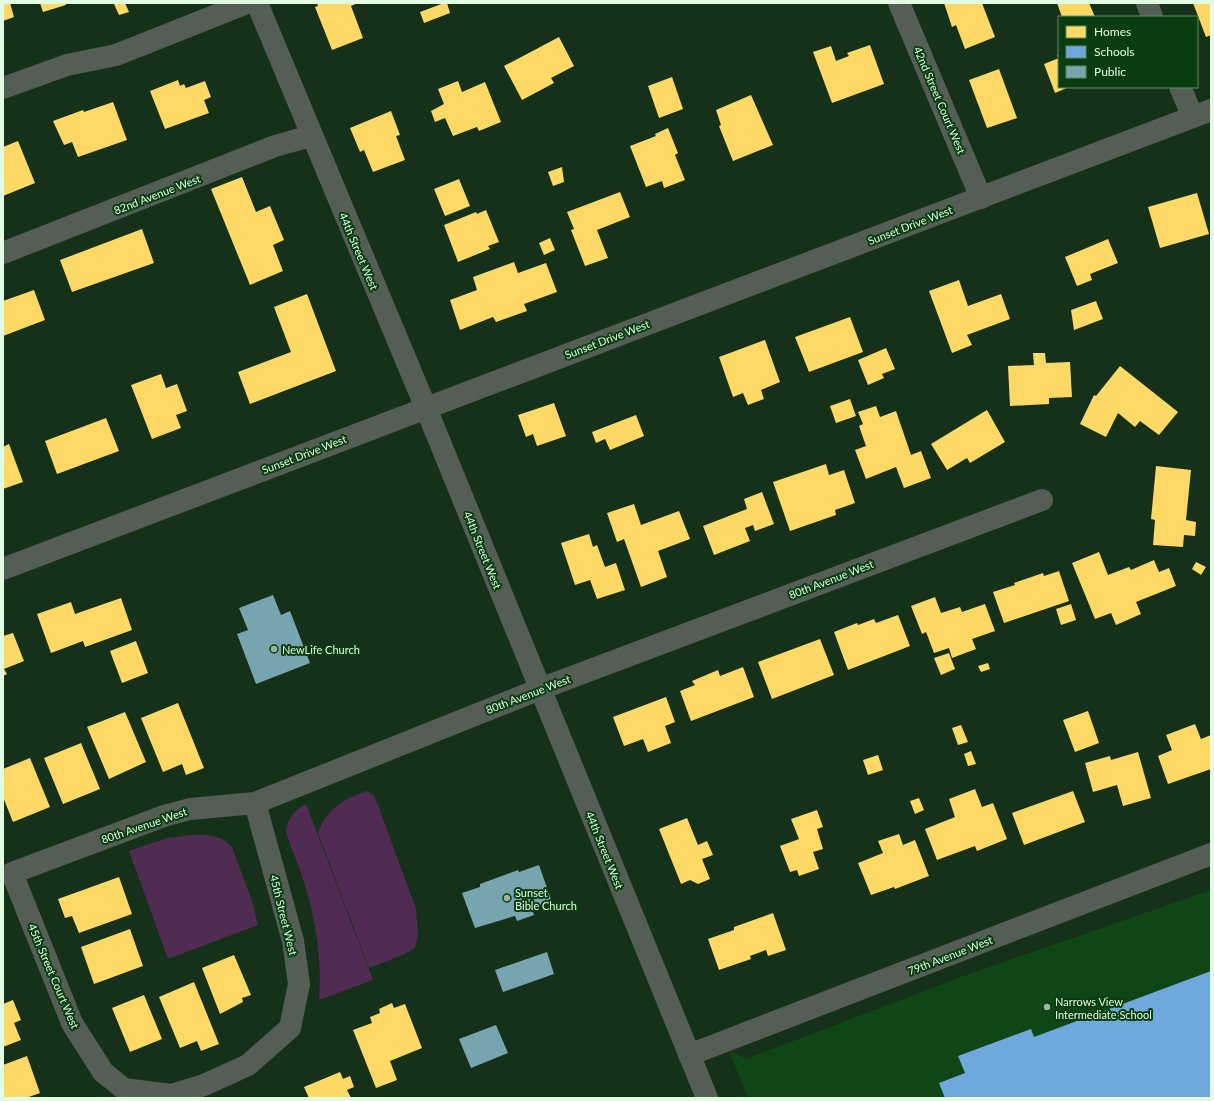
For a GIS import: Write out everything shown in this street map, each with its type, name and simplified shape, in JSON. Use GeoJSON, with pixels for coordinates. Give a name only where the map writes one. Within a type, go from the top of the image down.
{"type":"FeatureCollection","features":[{"type":"Feature","properties":{"kind":"street"},"geometry":{"type":"LineString","coordinates":[[3,88],[67,65],[116,55],[247,3]]}},
{"type":"Feature","properties":{"kind":"street","name":"44th Street West"},"geometry":{"type":"LineString","coordinates":[[256,3],[426,408],[707,1098]]}},
{"type":"Feature","properties":{"kind":"street","name":"42nd Street Court West"},"geometry":{"type":"LineString","coordinates":[[899,3],[982,198]]}},
{"type":"Feature","properties":{"kind":"street"},"geometry":{"type":"LineString","coordinates":[[1147,3],[1152,16]]}},
{"type":"Feature","properties":{"kind":"street"},"geometry":{"type":"LineString","coordinates":[[1181,88],[1202,114]]}},
{"type":"Feature","properties":{"kind":"street","name":"Sunset Drive West"},"geometry":{"type":"LineString","coordinates":[[3,568],[1202,114]]}},
{"type":"Feature","properties":{"kind":"street","name":"82nd Avenue West"},"geometry":{"type":"LineString","coordinates":[[3,253],[275,146],[311,136]]}},
{"type":"Feature","properties":{"kind":"street","name":"80th Avenue West"},"geometry":{"type":"LineString","coordinates":[[12,873],[164,816],[190,809],[255,803],[540,689],[1042,500]]}},
{"type":"Feature","properties":{"kind":"street","name":"45th Street West"},"geometry":{"type":"LineString","coordinates":[[124,1089],[171,1095],[204,1084],[248,1065],[290,1028],[299,984],[293,942],[255,803]]}},
{"type":"Feature","properties":{"kind":"street","name":"79th Avenue West"},"geometry":{"type":"LineString","coordinates":[[689,1055],[1211,854]]}},
{"type":"Feature","properties":{"kind":"street","name":"45th Street Court West"},"geometry":{"type":"LineString","coordinates":[[12,873],[72,1023],[103,1072],[124,1089]]}},
{"type":"Feature","properties":{"kind":"shaded area"},"geometry":{"type":"Polygon","coordinates":[[[367,791],[374,796],[378,805],[416,909],[418,936],[415,948],[405,954],[369,968],[318,833],[326,817],[331,811],[351,797],[367,791]]]}},
{"type":"Feature","properties":{"kind":"shaded area"},"geometry":{"type":"Polygon","coordinates":[[[306,804],[373,980],[319,1000],[320,967],[313,918],[300,870],[286,832],[292,815],[306,804]]]}},
{"type":"Feature","properties":{"kind":"shaded area"},"geometry":{"type":"Polygon","coordinates":[[[192,835],[209,835],[219,837],[232,847],[253,904],[258,925],[168,959],[129,851],[167,838],[192,835]]]}},
{"type":"Feature","properties":{"kind":"shaded area","name":"Narrows View Intermediate School"},"geometry":{"type":"Polygon","coordinates":[[[1211,890],[1211,1098],[748,1098],[730,1053],[735,1053],[746,1059],[969,974],[1211,890]]]}},
{"type":"Feature","properties":{"kind":"building: Homes"},"geometry":{"type":"Polygon","coordinates":[[[3,3],[10,3],[14,17],[3,21],[3,3]]]}},
{"type":"Feature","properties":{"kind":"building: Homes"},"geometry":{"type":"Polygon","coordinates":[[[40,3],[65,3],[66,5],[43,12],[40,3]]]}},
{"type":"Feature","properties":{"kind":"building: Homes"},"geometry":{"type":"Polygon","coordinates":[[[125,3],[129,12],[119,15],[114,4],[125,3]]]}},
{"type":"Feature","properties":{"kind":"building: Homes"},"geometry":{"type":"Polygon","coordinates":[[[317,3],[358,3],[351,6],[363,38],[332,50],[315,7],[318,6],[317,3]]]}},
{"type":"Feature","properties":{"kind":"building: Homes"},"geometry":{"type":"Polygon","coordinates":[[[447,3],[450,13],[424,23],[420,12],[447,3]]]}},
{"type":"Feature","properties":{"kind":"building: Homes"},"geometry":{"type":"Polygon","coordinates":[[[944,3],[982,3],[995,37],[965,49],[956,25],[952,27],[944,3]]]}},
{"type":"Feature","properties":{"kind":"building: Homes"},"geometry":{"type":"Polygon","coordinates":[[[1057,3],[1089,3],[1095,16],[1062,16],[1057,3]]]}},
{"type":"Feature","properties":{"kind":"building: Homes"},"geometry":{"type":"Polygon","coordinates":[[[1193,3],[1211,3],[1211,35],[1206,37],[1193,3]]]}},
{"type":"Feature","properties":{"kind":"building: Homes"},"geometry":{"type":"Polygon","coordinates":[[[559,37],[574,66],[551,78],[554,83],[522,100],[504,66],[559,37]]]}},
{"type":"Feature","properties":{"kind":"building: Homes"},"geometry":{"type":"Polygon","coordinates":[[[870,45],[884,84],[832,103],[813,52],[831,46],[836,61],[849,56],[847,53],[870,45]]]}},
{"type":"Feature","properties":{"kind":"building: Homes"},"geometry":{"type":"Polygon","coordinates":[[[1058,58],[1058,88],[1067,88],[1055,93],[1044,64],[1058,58]]]}},
{"type":"Feature","properties":{"kind":"building: Homes"},"geometry":{"type":"Polygon","coordinates":[[[999,69],[1017,118],[987,128],[969,80],[999,69]]]}},
{"type":"Feature","properties":{"kind":"building: Homes"},"geometry":{"type":"Polygon","coordinates":[[[672,77],[683,109],[659,118],[648,86],[672,77]]]}},
{"type":"Feature","properties":{"kind":"building: Homes"},"geometry":{"type":"Polygon","coordinates":[[[178,80],[180,86],[184,84],[186,88],[205,81],[211,97],[204,100],[209,113],[165,129],[150,91],[178,80]]]}},
{"type":"Feature","properties":{"kind":"building: Homes"},"geometry":{"type":"Polygon","coordinates":[[[458,81],[462,92],[485,82],[501,122],[479,131],[477,127],[453,136],[445,118],[435,122],[431,111],[444,104],[438,89],[458,81]]]}},
{"type":"Feature","properties":{"kind":"building: Homes"},"geometry":{"type":"Polygon","coordinates":[[[751,95],[773,145],[733,161],[719,126],[721,125],[716,110],[751,95]]]}},
{"type":"Feature","properties":{"kind":"building: Homes"},"geometry":{"type":"Polygon","coordinates":[[[113,102],[127,140],[78,157],[72,142],[64,145],[53,121],[83,110],[84,112],[113,102]]]}},
{"type":"Feature","properties":{"kind":"building: Homes"},"geometry":{"type":"Polygon","coordinates":[[[391,111],[400,135],[396,136],[405,160],[373,172],[364,150],[360,152],[350,128],[391,111]]]}},
{"type":"Feature","properties":{"kind":"building: Homes"},"geometry":{"type":"Polygon","coordinates":[[[668,128],[678,153],[675,155],[685,180],[664,188],[662,181],[646,187],[630,146],[656,136],[655,134],[668,128]]]}},
{"type":"Feature","properties":{"kind":"building: Homes"},"geometry":{"type":"Polygon","coordinates":[[[18,141],[35,183],[3,196],[3,147],[18,141]]]}},
{"type":"Feature","properties":{"kind":"building: Homes"},"geometry":{"type":"Polygon","coordinates":[[[562,167],[564,182],[553,186],[548,172],[562,167]]]}},
{"type":"Feature","properties":{"kind":"building: Homes"},"geometry":{"type":"Polygon","coordinates":[[[242,177],[256,212],[270,206],[284,240],[273,245],[283,271],[250,285],[211,189],[242,177]]]}},
{"type":"Feature","properties":{"kind":"building: Homes"},"geometry":{"type":"Polygon","coordinates":[[[459,179],[470,206],[445,216],[434,189],[459,179]]]}},
{"type":"Feature","properties":{"kind":"building: Homes"},"geometry":{"type":"Polygon","coordinates":[[[620,192],[630,217],[597,230],[608,258],[585,266],[571,230],[574,229],[567,212],[620,192]]]}},
{"type":"Feature","properties":{"kind":"building: Homes"},"geometry":{"type":"Polygon","coordinates":[[[1197,193],[1209,234],[1160,248],[1148,207],[1197,193]]]}},
{"type":"Feature","properties":{"kind":"building: Homes"},"geometry":{"type":"Polygon","coordinates":[[[486,210],[499,242],[488,246],[490,249],[458,262],[444,225],[476,212],[477,214],[486,210]]]}},
{"type":"Feature","properties":{"kind":"building: Homes"},"geometry":{"type":"Polygon","coordinates":[[[142,229],[154,263],[72,292],[60,260],[142,229]]]}},
{"type":"Feature","properties":{"kind":"building: Homes"},"geometry":{"type":"Polygon","coordinates":[[[550,238],[555,250],[544,255],[539,243],[550,238]]]}},
{"type":"Feature","properties":{"kind":"building: Homes"},"geometry":{"type":"Polygon","coordinates":[[[1108,239],[1118,263],[1090,274],[1092,280],[1077,286],[1065,257],[1108,239]]]}},
{"type":"Feature","properties":{"kind":"building: Homes"},"geometry":{"type":"Polygon","coordinates":[[[514,262],[518,273],[546,263],[557,292],[524,304],[527,311],[496,322],[493,317],[460,330],[450,300],[477,290],[473,277],[514,262]]]}},
{"type":"Feature","properties":{"kind":"building: Homes"},"geometry":{"type":"Polygon","coordinates":[[[959,280],[968,306],[1001,294],[1010,319],[967,335],[972,345],[952,353],[929,291],[959,280]]]}},
{"type":"Feature","properties":{"kind":"building: Homes"},"geometry":{"type":"Polygon","coordinates":[[[34,290],[45,320],[3,336],[3,301],[34,290]]]}},
{"type":"Feature","properties":{"kind":"building: Homes"},"geometry":{"type":"Polygon","coordinates":[[[307,294],[336,371],[250,404],[238,372],[291,352],[274,307],[307,294]]]}},
{"type":"Feature","properties":{"kind":"building: Homes"},"geometry":{"type":"Polygon","coordinates":[[[1096,301],[1103,319],[1074,330],[1071,310],[1096,301]]]}},
{"type":"Feature","properties":{"kind":"building: Homes"},"geometry":{"type":"Polygon","coordinates":[[[850,317],[863,352],[809,372],[795,337],[850,317]]]}},
{"type":"Feature","properties":{"kind":"building: Homes"},"geometry":{"type":"Polygon","coordinates":[[[765,340],[780,382],[761,390],[764,399],[748,405],[743,393],[733,397],[719,357],[765,340]]]}},
{"type":"Feature","properties":{"kind":"building: Homes"},"geometry":{"type":"Polygon","coordinates":[[[886,348],[895,369],[882,374],[884,378],[868,385],[858,360],[886,348]]]}},
{"type":"Feature","properties":{"kind":"building: Homes"},"geometry":{"type":"Polygon","coordinates":[[[1033,353],[1045,353],[1046,363],[1070,362],[1072,397],[1049,398],[1049,404],[1010,406],[1008,366],[1034,365],[1033,353]]]}},
{"type":"Feature","properties":{"kind":"building: Homes"},"geometry":{"type":"Polygon","coordinates":[[[1120,366],[1178,412],[1159,435],[1140,421],[1135,427],[1118,413],[1106,437],[1080,424],[1094,395],[1096,396],[1120,366]]]}},
{"type":"Feature","properties":{"kind":"building: Homes"},"geometry":{"type":"Polygon","coordinates":[[[161,374],[166,388],[177,384],[187,411],[176,415],[181,428],[152,439],[131,385],[161,374]]]}},
{"type":"Feature","properties":{"kind":"building: Homes"},"geometry":{"type":"Polygon","coordinates":[[[850,399],[856,416],[836,423],[830,406],[850,399]]]}},
{"type":"Feature","properties":{"kind":"building: Homes"},"geometry":{"type":"Polygon","coordinates":[[[554,403],[566,436],[537,446],[533,434],[526,437],[518,415],[554,403]]]}},
{"type":"Feature","properties":{"kind":"building: Homes"},"geometry":{"type":"Polygon","coordinates":[[[876,406],[880,417],[896,411],[911,455],[921,451],[931,478],[904,488],[896,467],[866,479],[855,450],[866,446],[859,426],[863,424],[858,412],[876,406]]]}},
{"type":"Feature","properties":{"kind":"building: Homes"},"geometry":{"type":"Polygon","coordinates":[[[987,410],[1005,442],[970,463],[967,458],[947,470],[931,444],[987,410]]]}},
{"type":"Feature","properties":{"kind":"building: Homes"},"geometry":{"type":"Polygon","coordinates":[[[636,415],[644,436],[610,450],[605,439],[596,443],[592,432],[636,415]]]}},
{"type":"Feature","properties":{"kind":"building: Homes"},"geometry":{"type":"Polygon","coordinates":[[[106,418],[119,451],[57,474],[45,441],[106,418]]]}},
{"type":"Feature","properties":{"kind":"building: Homes"},"geometry":{"type":"Polygon","coordinates":[[[9,444],[23,482],[3,489],[3,447],[9,444]]]}},
{"type":"Feature","properties":{"kind":"building: Homes"},"geometry":{"type":"Polygon","coordinates":[[[826,464],[829,475],[844,470],[855,503],[835,510],[836,515],[790,531],[773,482],[826,464]]]}},
{"type":"Feature","properties":{"kind":"building: Homes"},"geometry":{"type":"Polygon","coordinates":[[[1156,466],[1191,470],[1186,520],[1196,522],[1195,536],[1184,535],[1183,547],[1153,545],[1155,520],[1151,519],[1156,466]]]}},
{"type":"Feature","properties":{"kind":"building: Homes"},"geometry":{"type":"Polygon","coordinates":[[[762,492],[774,524],[755,531],[753,525],[745,528],[750,541],[714,555],[703,526],[747,509],[744,499],[762,492]]]}},
{"type":"Feature","properties":{"kind":"building: Homes"},"geometry":{"type":"Polygon","coordinates":[[[634,504],[641,525],[679,511],[690,539],[658,551],[667,577],[641,587],[624,539],[617,542],[607,513],[634,504]]]}},
{"type":"Feature","properties":{"kind":"building: Homes"},"geometry":{"type":"Polygon","coordinates":[[[589,534],[593,547],[597,545],[605,567],[616,563],[625,590],[597,599],[590,580],[575,585],[561,543],[589,534]]]}},
{"type":"Feature","properties":{"kind":"building: Homes"},"geometry":{"type":"Polygon","coordinates":[[[1099,552],[1108,575],[1129,567],[1131,570],[1154,560],[1159,572],[1169,568],[1176,586],[1136,602],[1141,614],[1116,625],[1111,613],[1095,619],[1072,563],[1099,552]]]}},
{"type":"Feature","properties":{"kind":"building: Homes"},"geometry":{"type":"Polygon","coordinates":[[[1196,562],[1206,567],[1201,575],[1192,569],[1196,562]]]}},
{"type":"Feature","properties":{"kind":"building: Homes"},"geometry":{"type":"Polygon","coordinates":[[[1059,571],[1069,601],[1004,623],[993,592],[1015,585],[1014,583],[1043,573],[1044,576],[1059,571]]]}},
{"type":"Feature","properties":{"kind":"building: Homes"},"geometry":{"type":"Polygon","coordinates":[[[935,597],[941,613],[960,607],[962,612],[985,604],[995,631],[972,639],[976,649],[952,658],[949,648],[934,653],[926,632],[922,634],[911,606],[935,597]]]}},
{"type":"Feature","properties":{"kind":"building: Homes"},"geometry":{"type":"Polygon","coordinates":[[[121,598],[132,630],[85,647],[83,641],[51,653],[37,614],[71,602],[75,614],[121,598]]]}},
{"type":"Feature","properties":{"kind":"building: Homes"},"geometry":{"type":"Polygon","coordinates":[[[1071,604],[1076,620],[1061,625],[1056,609],[1071,604]]]}},
{"type":"Feature","properties":{"kind":"building: Homes"},"geometry":{"type":"Polygon","coordinates":[[[898,615],[910,646],[848,670],[834,632],[857,623],[858,625],[874,619],[876,623],[898,615]]]}},
{"type":"Feature","properties":{"kind":"building: Homes"},"geometry":{"type":"Polygon","coordinates":[[[13,633],[24,661],[4,669],[7,674],[3,676],[3,636],[13,633]]]}},
{"type":"Feature","properties":{"kind":"building: Homes"},"geometry":{"type":"Polygon","coordinates":[[[820,639],[834,675],[772,699],[758,662],[820,639]]]}},
{"type":"Feature","properties":{"kind":"building: Homes"},"geometry":{"type":"Polygon","coordinates":[[[136,641],[148,673],[122,683],[110,651],[136,641]]]}},
{"type":"Feature","properties":{"kind":"building: Homes"},"geometry":{"type":"Polygon","coordinates":[[[949,653],[955,669],[941,675],[934,658],[949,653]]]}},
{"type":"Feature","properties":{"kind":"building: Homes"},"geometry":{"type":"Polygon","coordinates":[[[988,663],[990,669],[981,672],[978,666],[988,663]]]}},
{"type":"Feature","properties":{"kind":"building: Homes"},"geometry":{"type":"Polygon","coordinates":[[[743,667],[754,697],[691,721],[680,691],[695,685],[692,681],[718,670],[720,676],[743,667]]]}},
{"type":"Feature","properties":{"kind":"building: Homes"},"geometry":{"type":"Polygon","coordinates":[[[666,697],[675,722],[665,726],[671,743],[648,752],[643,739],[624,746],[613,717],[666,697]]]}},
{"type":"Feature","properties":{"kind":"building: Homes"},"geometry":{"type":"Polygon","coordinates":[[[178,703],[204,768],[186,775],[182,764],[163,772],[141,718],[178,703]]]}},
{"type":"Feature","properties":{"kind":"building: Homes"},"geometry":{"type":"Polygon","coordinates":[[[1088,711],[1099,743],[1075,752],[1063,720],[1088,711]]]}},
{"type":"Feature","properties":{"kind":"building: Homes"},"geometry":{"type":"Polygon","coordinates":[[[125,712],[146,762],[109,779],[87,727],[125,712]]]}},
{"type":"Feature","properties":{"kind":"building: Homes"},"geometry":{"type":"Polygon","coordinates":[[[1195,724],[1201,739],[1211,735],[1211,769],[1168,784],[1158,756],[1172,750],[1166,735],[1195,724]]]}},
{"type":"Feature","properties":{"kind":"building: Homes"},"geometry":{"type":"Polygon","coordinates":[[[961,725],[968,742],[958,745],[952,728],[961,725]]]}},
{"type":"Feature","properties":{"kind":"building: Homes"},"geometry":{"type":"Polygon","coordinates":[[[81,743],[100,789],[63,804],[44,758],[81,743]]]}},
{"type":"Feature","properties":{"kind":"building: Homes"},"geometry":{"type":"Polygon","coordinates":[[[971,751],[976,764],[968,766],[964,754],[971,751]]]}},
{"type":"Feature","properties":{"kind":"building: Homes"},"geometry":{"type":"Polygon","coordinates":[[[1138,752],[1151,798],[1123,806],[1117,785],[1093,792],[1085,763],[1110,756],[1111,760],[1138,752]]]}},
{"type":"Feature","properties":{"kind":"building: Homes"},"geometry":{"type":"Polygon","coordinates":[[[878,755],[883,770],[868,775],[863,760],[878,755]]]}},
{"type":"Feature","properties":{"kind":"building: Homes"},"geometry":{"type":"Polygon","coordinates":[[[30,758],[50,807],[13,822],[3,797],[3,769],[30,758]]]}},
{"type":"Feature","properties":{"kind":"building: Homes"},"geometry":{"type":"Polygon","coordinates":[[[975,789],[982,807],[993,803],[1007,839],[977,851],[975,846],[937,860],[925,829],[955,817],[949,799],[975,789]]]}},
{"type":"Feature","properties":{"kind":"building: Homes"},"geometry":{"type":"Polygon","coordinates":[[[1073,791],[1085,822],[1024,845],[1012,813],[1073,791]]]}},
{"type":"Feature","properties":{"kind":"building: Homes"},"geometry":{"type":"Polygon","coordinates":[[[919,798],[924,810],[915,814],[910,801],[919,798]]]}},
{"type":"Feature","properties":{"kind":"building: Homes"},"geometry":{"type":"Polygon","coordinates":[[[817,810],[823,827],[817,829],[823,849],[813,852],[819,869],[799,876],[797,870],[790,872],[780,846],[799,839],[791,819],[817,810]]]}},
{"type":"Feature","properties":{"kind":"building: Homes"},"geometry":{"type":"Polygon","coordinates":[[[687,818],[698,845],[707,841],[713,855],[702,859],[710,879],[698,884],[690,880],[681,884],[659,829],[687,818]]]}},
{"type":"Feature","properties":{"kind":"building: Homes"},"geometry":{"type":"Polygon","coordinates":[[[899,834],[903,845],[915,840],[929,876],[895,889],[894,887],[871,895],[858,863],[883,853],[878,841],[899,834]]]}},
{"type":"Feature","properties":{"kind":"building: Homes"},"geometry":{"type":"Polygon","coordinates":[[[119,877],[132,914],[79,933],[72,916],[65,918],[58,899],[119,877]]]}},
{"type":"Feature","properties":{"kind":"building: Homes"},"geometry":{"type":"Polygon","coordinates":[[[773,913],[786,950],[768,956],[766,950],[750,956],[751,959],[719,970],[708,939],[734,930],[734,927],[773,913]]]}},
{"type":"Feature","properties":{"kind":"building: Homes"},"geometry":{"type":"Polygon","coordinates":[[[130,929],[143,966],[94,984],[81,947],[130,929]]]}},
{"type":"Feature","properties":{"kind":"building: Homes"},"geometry":{"type":"Polygon","coordinates":[[[234,955],[251,995],[242,998],[243,1002],[220,1014],[202,968],[234,955]]]}},
{"type":"Feature","properties":{"kind":"building: Homes"},"geometry":{"type":"Polygon","coordinates":[[[194,982],[219,1044],[201,1051],[197,1041],[180,1048],[159,997],[194,982]]]}},
{"type":"Feature","properties":{"kind":"building: Homes"},"geometry":{"type":"Polygon","coordinates":[[[144,995],[162,1039],[130,1052],[112,1008],[144,995]]]}},
{"type":"Feature","properties":{"kind":"building: Homes"},"geometry":{"type":"Polygon","coordinates":[[[13,1000],[21,1020],[14,1023],[21,1040],[3,1047],[3,1004],[13,1000]]]}},
{"type":"Feature","properties":{"kind":"building: Homes"},"geometry":{"type":"Polygon","coordinates":[[[392,1003],[394,1008],[405,1004],[422,1048],[390,1061],[397,1080],[376,1088],[353,1030],[372,1023],[370,1017],[380,1013],[379,1009],[392,1003]]]}},
{"type":"Feature","properties":{"kind":"building: Homes"},"geometry":{"type":"Polygon","coordinates":[[[27,1056],[40,1093],[26,1098],[3,1098],[3,1065],[27,1056]]]}},
{"type":"Feature","properties":{"kind":"building: Homes"},"geometry":{"type":"Polygon","coordinates":[[[340,1072],[343,1079],[350,1076],[354,1087],[347,1090],[351,1098],[309,1098],[304,1087],[340,1072]]]}},
{"type":"Feature","properties":{"kind":"building: Schools"},"geometry":{"type":"Polygon","coordinates":[[[1211,971],[1211,1098],[945,1098],[939,1083],[965,1073],[958,1056],[1031,1029],[1034,1037],[1211,971]]]}},
{"type":"Feature","properties":{"kind":"building: Public","name":"NewLife Church"},"geometry":{"type":"Polygon","coordinates":[[[273,595],[281,615],[290,611],[310,663],[256,684],[237,634],[248,630],[239,608],[273,595]]]}},
{"type":"Feature","properties":{"kind":"building: Public","name":"Sunset Bible Church"},"geometry":{"type":"Polygon","coordinates":[[[539,865],[552,902],[532,909],[534,915],[517,921],[515,916],[475,928],[462,893],[480,887],[480,884],[518,870],[519,872],[539,865]]]}},
{"type":"Feature","properties":{"kind":"building: Public"},"geometry":{"type":"Polygon","coordinates":[[[547,952],[554,974],[503,992],[495,970],[547,952]]]}},
{"type":"Feature","properties":{"kind":"building: Public"},"geometry":{"type":"Polygon","coordinates":[[[496,1025],[508,1053],[471,1068],[459,1039],[496,1025]]]}},
{"type":"Feature","properties":{"kind":"place","name":"NewLife Church"},"geometry":{"type":"Point","coordinates":[274,649]}},
{"type":"Feature","properties":{"kind":"place","name":"Sunset Bible Church"},"geometry":{"type":"Point","coordinates":[507,898]}},
{"type":"Feature","properties":{"kind":"place","name":"Narrows View Intermediate School"},"geometry":{"type":"Point","coordinates":[1047,1007]}}]}
